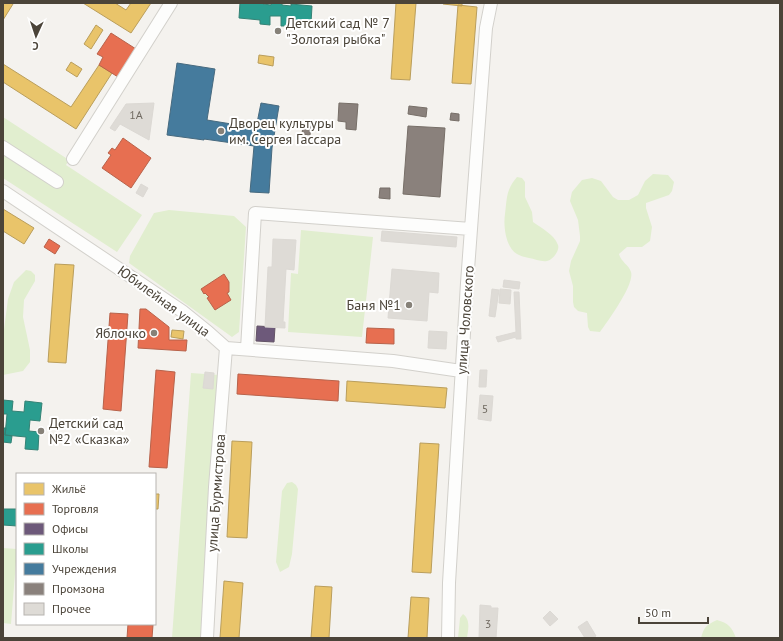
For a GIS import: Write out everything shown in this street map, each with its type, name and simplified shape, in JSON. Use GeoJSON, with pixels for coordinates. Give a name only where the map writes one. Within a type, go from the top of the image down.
{"type":"FeatureCollection","features":[{"type":"Feature","properties":{"kind":"street"},"geometry":{"type":"LineString","coordinates":[[73,159],[171,3]]}},
{"type":"Feature","properties":{"kind":"street","name":"улица Чоловского"},"geometry":{"type":"LineString","coordinates":[[448,638],[449,584],[461,371],[484,50],[486,28],[491,3]]}},
{"type":"Feature","properties":{"kind":"street"},"geometry":{"type":"LineString","coordinates":[[3,147],[57,182]]}},
{"type":"Feature","properties":{"kind":"street","name":"Юбилейная улица"},"geometry":{"type":"LineString","coordinates":[[3,190],[182,311],[226,348]]}},
{"type":"Feature","properties":{"kind":"street"},"geometry":{"type":"LineString","coordinates":[[247,350],[255,213],[471,229]]}},
{"type":"Feature","properties":{"kind":"street"},"geometry":{"type":"LineString","coordinates":[[226,348],[393,361],[461,371]]}},
{"type":"Feature","properties":{"kind":"street","name":"улица Бурмистрова"},"geometry":{"type":"LineString","coordinates":[[207,638],[215,487],[226,348]]}},
{"type":"Feature","properties":{"kind":"green space"},"geometry":{"type":"Polygon","coordinates":[[[3,117],[69,160],[66,165],[142,215],[117,252],[3,178],[3,117]]]}},
{"type":"Feature","properties":{"kind":"green space"},"geometry":{"type":"Polygon","coordinates":[[[653,174],[668,175],[674,182],[672,191],[669,195],[646,203],[646,208],[652,227],[650,241],[642,247],[627,247],[619,254],[631,272],[629,285],[609,320],[600,332],[590,331],[588,327],[587,313],[578,311],[574,307],[573,302],[573,286],[569,271],[571,261],[580,241],[580,236],[578,220],[570,201],[572,192],[582,180],[592,178],[601,181],[613,197],[618,200],[629,200],[638,195],[645,181],[653,174]]]}},
{"type":"Feature","properties":{"kind":"green space"},"geometry":{"type":"Polygon","coordinates":[[[517,177],[522,178],[525,182],[525,197],[532,212],[533,222],[550,234],[558,245],[557,252],[554,257],[549,260],[540,261],[517,254],[510,247],[508,242],[504,219],[509,190],[517,177]]]}},
{"type":"Feature","properties":{"kind":"green space"},"geometry":{"type":"Polygon","coordinates":[[[169,210],[234,216],[246,227],[239,332],[232,337],[129,263],[130,256],[154,213],[169,210]]]}},
{"type":"Feature","properties":{"kind":"green space"},"geometry":{"type":"Polygon","coordinates":[[[301,230],[373,237],[362,337],[288,332],[291,273],[298,274],[301,230]]]}},
{"type":"Feature","properties":{"kind":"green space"},"geometry":{"type":"Polygon","coordinates":[[[26,270],[31,271],[35,275],[35,281],[24,300],[23,317],[30,350],[30,362],[23,371],[3,375],[3,337],[8,299],[14,282],[26,270]]]}},
{"type":"Feature","properties":{"kind":"green space"},"geometry":{"type":"Polygon","coordinates":[[[191,373],[219,375],[202,638],[172,638],[191,373]]]}},
{"type":"Feature","properties":{"kind":"green space"},"geometry":{"type":"Polygon","coordinates":[[[292,482],[298,489],[292,554],[289,567],[280,572],[276,562],[282,491],[287,483],[292,482]]]}},
{"type":"Feature","properties":{"kind":"green space"},"geometry":{"type":"Polygon","coordinates":[[[3,548],[16,549],[11,624],[3,623],[3,548]]]}},
{"type":"Feature","properties":{"kind":"green space"},"geometry":{"type":"Polygon","coordinates":[[[463,614],[466,616],[468,622],[467,638],[458,638],[460,618],[463,614]]]}},
{"type":"Feature","properties":{"kind":"green space"},"geometry":{"type":"Polygon","coordinates":[[[717,620],[729,626],[736,638],[701,638],[706,627],[710,623],[717,620]]]}},
{"type":"Feature","properties":{"kind":"building: Жильё"},"geometry":{"type":"Polygon","coordinates":[[[3,3],[13,4],[3,20],[3,3]]]}},
{"type":"Feature","properties":{"kind":"building: Жильё"},"geometry":{"type":"Polygon","coordinates":[[[83,3],[115,3],[126,10],[131,3],[151,3],[131,33],[83,3]]]}},
{"type":"Feature","properties":{"kind":"building: Жильё"},"geometry":{"type":"Polygon","coordinates":[[[396,3],[416,3],[410,80],[391,79],[396,3]]]}},
{"type":"Feature","properties":{"kind":"building: Жильё"},"geometry":{"type":"Polygon","coordinates":[[[462,3],[462,6],[443,4],[462,3]]]}},
{"type":"Feature","properties":{"kind":"building: Жильё"},"geometry":{"type":"Polygon","coordinates":[[[458,5],[477,7],[471,84],[452,83],[458,5]]]}},
{"type":"Feature","properties":{"kind":"building: Жильё"},"geometry":{"type":"Polygon","coordinates":[[[96,25],[103,30],[91,49],[84,44],[96,25]]]}},
{"type":"Feature","properties":{"kind":"building: Жильё"},"geometry":{"type":"Polygon","coordinates":[[[259,55],[274,57],[273,66],[258,63],[259,55]]]}},
{"type":"Feature","properties":{"kind":"building: Жильё"},"geometry":{"type":"Polygon","coordinates":[[[71,62],[82,69],[77,77],[66,70],[71,62]]]}},
{"type":"Feature","properties":{"kind":"building: Жильё"},"geometry":{"type":"Polygon","coordinates":[[[3,64],[71,107],[99,65],[112,73],[76,129],[3,82],[3,64]]]}},
{"type":"Feature","properties":{"kind":"building: Жильё"},"geometry":{"type":"Polygon","coordinates":[[[3,209],[34,228],[24,244],[3,231],[3,209]]]}},
{"type":"Feature","properties":{"kind":"building: Жильё"},"geometry":{"type":"Polygon","coordinates":[[[55,264],[74,265],[66,363],[48,362],[55,264]]]}},
{"type":"Feature","properties":{"kind":"building: Жильё"},"geometry":{"type":"Polygon","coordinates":[[[172,330],[184,331],[183,339],[171,337],[172,330]]]}},
{"type":"Feature","properties":{"kind":"building: Жильё"},"geometry":{"type":"Polygon","coordinates":[[[347,381],[447,388],[445,408],[346,401],[347,381]]]}},
{"type":"Feature","properties":{"kind":"building: Жильё"},"geometry":{"type":"Polygon","coordinates":[[[232,441],[252,442],[247,538],[227,537],[232,441]]]}},
{"type":"Feature","properties":{"kind":"building: Жильё"},"geometry":{"type":"Polygon","coordinates":[[[420,443],[439,444],[431,573],[412,572],[420,443]]]}},
{"type":"Feature","properties":{"kind":"building: Жильё"},"geometry":{"type":"Polygon","coordinates":[[[156,494],[159,494],[158,509],[156,509],[156,494]]]}},
{"type":"Feature","properties":{"kind":"building: Жильё"},"geometry":{"type":"Polygon","coordinates":[[[224,581],[243,583],[239,638],[220,638],[224,581]]]}},
{"type":"Feature","properties":{"kind":"building: Жильё"},"geometry":{"type":"Polygon","coordinates":[[[315,586],[332,587],[329,638],[311,638],[315,586]]]}},
{"type":"Feature","properties":{"kind":"building: Жильё"},"geometry":{"type":"Polygon","coordinates":[[[411,597],[429,598],[427,638],[408,638],[411,597]]]}},
{"type":"Feature","properties":{"kind":"building: Торговля"},"geometry":{"type":"Polygon","coordinates":[[[111,33],[136,49],[118,77],[99,65],[103,57],[97,54],[111,33]]]}},
{"type":"Feature","properties":{"kind":"building: Торговля"},"geometry":{"type":"Polygon","coordinates":[[[123,138],[151,158],[131,188],[102,168],[111,155],[108,153],[112,148],[115,150],[123,138]]]}},
{"type":"Feature","properties":{"kind":"building: Торговля"},"geometry":{"type":"Polygon","coordinates":[[[49,239],[60,246],[55,254],[44,247],[49,239]]]}},
{"type":"Feature","properties":{"kind":"building: Торговля"},"geometry":{"type":"Polygon","coordinates":[[[224,274],[229,282],[229,292],[227,293],[231,300],[215,310],[207,298],[209,297],[205,293],[204,294],[201,289],[224,274]]]}},
{"type":"Feature","properties":{"kind":"building: Торговля","name":"Яблочко"},"geometry":{"type":"Polygon","coordinates":[[[140,309],[146,309],[169,327],[169,340],[187,340],[186,351],[138,348],[140,309]]]}},
{"type":"Feature","properties":{"kind":"building: Торговля"},"geometry":{"type":"Polygon","coordinates":[[[110,313],[128,314],[121,411],[103,409],[110,313]]]}},
{"type":"Feature","properties":{"kind":"building: Торговля"},"geometry":{"type":"Polygon","coordinates":[[[367,328],[394,329],[394,344],[366,343],[367,328]]]}},
{"type":"Feature","properties":{"kind":"building: Торговля"},"geometry":{"type":"Polygon","coordinates":[[[156,370],[175,372],[167,468],[149,467],[156,370]]]}},
{"type":"Feature","properties":{"kind":"building: Торговля"},"geometry":{"type":"Polygon","coordinates":[[[238,374],[339,381],[338,401],[237,394],[238,374]]]}},
{"type":"Feature","properties":{"kind":"building: Торговля"},"geometry":{"type":"Polygon","coordinates":[[[128,625],[153,625],[152,638],[127,638],[128,625]]]}},
{"type":"Feature","properties":{"kind":"building: Офисы"},"geometry":{"type":"Polygon","coordinates":[[[257,326],[275,327],[274,342],[256,341],[257,326]]]}},
{"type":"Feature","properties":{"kind":"building: Школы"},"geometry":{"type":"Polygon","coordinates":[[[240,3],[263,3],[271,5],[271,3],[282,3],[282,5],[291,6],[291,4],[312,6],[311,23],[291,22],[290,26],[281,26],[281,16],[270,16],[270,25],[260,24],[260,20],[239,18],[240,3]]]}},
{"type":"Feature","properties":{"kind":"building: Школы"},"geometry":{"type":"Polygon","coordinates":[[[3,400],[13,401],[12,411],[24,412],[25,401],[42,403],[40,421],[30,420],[29,431],[39,432],[38,450],[25,449],[26,437],[5,435],[7,414],[3,414],[3,400]]]}},
{"type":"Feature","properties":{"kind":"building: Школы"},"geometry":{"type":"Polygon","coordinates":[[[3,428],[6,428],[5,435],[12,436],[11,443],[3,442],[3,428]]]}},
{"type":"Feature","properties":{"kind":"building: Школы"},"geometry":{"type":"Polygon","coordinates":[[[3,509],[16,509],[16,526],[3,525],[3,509]]]}},
{"type":"Feature","properties":{"kind":"building: Учреждения","name":"Дворец культуры им. Сергея Гассара"},"geometry":{"type":"Polygon","coordinates":[[[177,63],[215,69],[207,120],[256,128],[261,103],[279,106],[272,148],[269,193],[250,192],[254,146],[167,135],[177,63]]]}},
{"type":"Feature","properties":{"kind":"building: Промзона"},"geometry":{"type":"Polygon","coordinates":[[[339,103],[358,104],[356,130],[346,129],[346,122],[338,121],[339,103]]]}},
{"type":"Feature","properties":{"kind":"building: Промзона"},"geometry":{"type":"Polygon","coordinates":[[[409,106],[427,108],[426,117],[408,114],[409,106]]]}},
{"type":"Feature","properties":{"kind":"building: Промзона"},"geometry":{"type":"Polygon","coordinates":[[[451,113],[459,114],[459,121],[450,120],[451,113]]]}},
{"type":"Feature","properties":{"kind":"building: Промзона"},"geometry":{"type":"Polygon","coordinates":[[[303,125],[311,126],[310,135],[302,134],[303,125]]]}},
{"type":"Feature","properties":{"kind":"building: Промзона"},"geometry":{"type":"Polygon","coordinates":[[[408,126],[445,128],[440,197],[403,194],[408,126]]]}},
{"type":"Feature","properties":{"kind":"building: Промзона"},"geometry":{"type":"Polygon","coordinates":[[[380,188],[390,188],[390,199],[379,198],[380,188]]]}},
{"type":"Feature","properties":{"kind":"building: Прочее"},"geometry":{"type":"Polygon","coordinates":[[[154,103],[149,140],[120,124],[115,131],[110,128],[126,104],[154,103]]]}},
{"type":"Feature","properties":{"kind":"building: Прочее"},"geometry":{"type":"Polygon","coordinates":[[[141,184],[148,188],[143,197],[136,193],[141,184]]]}},
{"type":"Feature","properties":{"kind":"building: Прочее"},"geometry":{"type":"Polygon","coordinates":[[[382,231],[457,237],[456,247],[381,241],[382,231]]]}},
{"type":"Feature","properties":{"kind":"building: Прочее"},"geometry":{"type":"Polygon","coordinates":[[[273,239],[296,240],[294,270],[286,269],[283,322],[285,322],[285,328],[265,327],[268,267],[272,267],[273,239]]]}},
{"type":"Feature","properties":{"kind":"building: Прочее","name":"Баня №1"},"geometry":{"type":"Polygon","coordinates":[[[392,269],[439,273],[438,293],[429,292],[427,321],[388,318],[392,269]]]}},
{"type":"Feature","properties":{"kind":"building: Прочее"},"geometry":{"type":"Polygon","coordinates":[[[504,280],[520,282],[519,289],[503,287],[504,280]]]}},
{"type":"Feature","properties":{"kind":"building: Прочее"},"geometry":{"type":"Polygon","coordinates":[[[492,289],[499,290],[495,317],[489,316],[492,289]]]}},
{"type":"Feature","properties":{"kind":"building: Прочее"},"geometry":{"type":"Polygon","coordinates":[[[500,289],[511,290],[510,304],[499,303],[500,289]]]}},
{"type":"Feature","properties":{"kind":"building: Прочее"},"geometry":{"type":"Polygon","coordinates":[[[514,292],[519,292],[521,339],[516,339],[516,337],[498,342],[496,337],[516,332],[514,292]]]}},
{"type":"Feature","properties":{"kind":"building: Прочее"},"geometry":{"type":"Polygon","coordinates":[[[429,331],[447,332],[446,349],[428,348],[429,331]]]}},
{"type":"Feature","properties":{"kind":"building: Прочее"},"geometry":{"type":"Polygon","coordinates":[[[480,370],[487,370],[486,387],[479,387],[480,370]]]}},
{"type":"Feature","properties":{"kind":"building: Прочее"},"geometry":{"type":"Polygon","coordinates":[[[205,372],[214,373],[213,389],[203,388],[205,372]]]}},
{"type":"Feature","properties":{"kind":"building: Прочее"},"geometry":{"type":"Polygon","coordinates":[[[480,395],[493,396],[491,421],[478,419],[480,395]]]}},
{"type":"Feature","properties":{"kind":"building: Прочее"},"geometry":{"type":"Polygon","coordinates":[[[480,605],[498,608],[496,638],[479,638],[480,605]]]}},
{"type":"Feature","properties":{"kind":"building: Прочее"},"geometry":{"type":"Polygon","coordinates":[[[550,611],[558,619],[550,626],[543,618],[550,611]]]}},
{"type":"Feature","properties":{"kind":"building: Прочее"},"geometry":{"type":"Polygon","coordinates":[[[587,621],[596,636],[592,638],[585,638],[578,627],[587,621]]]}},
{"type":"Feature","properties":{"kind":"place","name":"Детский сад № 7 \"Золотая рыбка\""},"geometry":{"type":"Point","coordinates":[278,31]}},
{"type":"Feature","properties":{"kind":"place","name":"Дворец культуры им. Сергея Гассара"},"geometry":{"type":"Point","coordinates":[221,131]}},
{"type":"Feature","properties":{"kind":"place","name":"Баня №1"},"geometry":{"type":"Point","coordinates":[409,305]}},
{"type":"Feature","properties":{"kind":"place","name":"Яблочко"},"geometry":{"type":"Point","coordinates":[154,333]}},
{"type":"Feature","properties":{"kind":"place","name":"Детский сад №2 «Сказка»"},"geometry":{"type":"Point","coordinates":[41,431]}}]}
